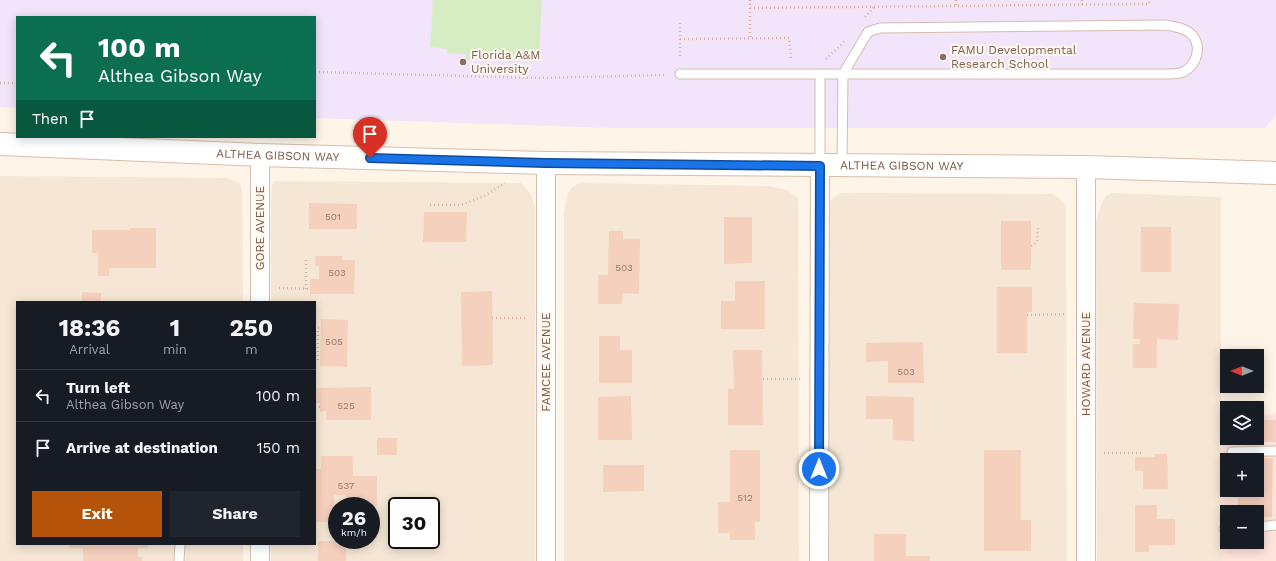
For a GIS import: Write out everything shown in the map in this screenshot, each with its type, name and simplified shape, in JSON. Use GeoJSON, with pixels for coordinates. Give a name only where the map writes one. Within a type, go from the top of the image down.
{"type":"FeatureCollection","features":[{"type":"Feature","properties":{"kind":"street","name":"ALTHEA GIBSON WAY"},"geometry":{"type":"LineString","coordinates":[[0,144],[260,155],[546,163],[1086,167],[1276,174]]}},
{"type":"Feature","properties":{"kind":"street","name":"GORE AVENUE"},"geometry":{"type":"LineString","coordinates":[[260,155],[260,295]]}},
{"type":"Feature","properties":{"kind":"street","name":"FAMCEE AVENUE"},"geometry":{"type":"LineString","coordinates":[[546,163],[546,561]]}},
{"type":"Feature","properties":{"kind":"street"},"geometry":{"type":"LineString","coordinates":[[819,561],[820,166]]}},
{"type":"Feature","properties":{"kind":"street","name":"HOWARD AVENUE"},"geometry":{"type":"LineString","coordinates":[[1086,167],[1086,561]]}},
{"type":"Feature","properties":{"kind":"street"},"geometry":{"type":"LineString","coordinates":[[260,545],[260,561]]}},
{"type":"Feature","properties":{"kind":"lane"},"geometry":{"type":"LineString","coordinates":[[680,74],[820,74],[843,74],[1167,74],[1185,72],[1194,64],[1197,54],[1197,45],[1192,35],[1183,28],[1166,25],[880,28],[868,32],[843,74],[842,166]]}},
{"type":"Feature","properties":{"kind":"lane"},"geometry":{"type":"LineString","coordinates":[[820,74],[820,166]]}},
{"type":"Feature","properties":{"kind":"lane"},"geometry":{"type":"LineString","coordinates":[[1232,452],[1276,451]]}},
{"type":"Feature","properties":{"kind":"lane"},"geometry":{"type":"LineString","coordinates":[[1264,526],[1276,525]]}},
{"type":"Feature","properties":{"kind":"lane"},"geometry":{"type":"LineString","coordinates":[[179,561],[180,545]]}},
{"type":"Feature","properties":{"kind":"path"},"geometry":{"type":"LineString","coordinates":[[750,0],[750,38]]}},
{"type":"Feature","properties":{"kind":"path"},"geometry":{"type":"LineString","coordinates":[[956,0],[956,6]]}},
{"type":"Feature","properties":{"kind":"path"},"geometry":{"type":"LineString","coordinates":[[1082,0],[1082,5]]}},
{"type":"Feature","properties":{"kind":"path"},"geometry":{"type":"LineString","coordinates":[[750,8],[1148,4],[1150,0]]}},
{"type":"Feature","properties":{"kind":"path"},"geometry":{"type":"LineString","coordinates":[[861,22],[874,7]]}},
{"type":"Feature","properties":{"kind":"path"},"geometry":{"type":"LineString","coordinates":[[316,72],[537,78],[680,74],[680,24]]}},
{"type":"Feature","properties":{"kind":"path"},"geometry":{"type":"LineString","coordinates":[[680,39],[790,38],[790,59],[797,59]]}},
{"type":"Feature","properties":{"kind":"path"},"geometry":{"type":"LineString","coordinates":[[818,59],[826,59],[848,38]]}},
{"type":"Feature","properties":{"kind":"path"},"geometry":{"type":"LineString","coordinates":[[0,83],[16,83]]}},
{"type":"Feature","properties":{"kind":"path"},"geometry":{"type":"LineString","coordinates":[[430,205],[460,205],[501,186],[508,179]]}},
{"type":"Feature","properties":{"kind":"path"},"geometry":{"type":"LineString","coordinates":[[1031,246],[1037,242],[1038,227]]}},
{"type":"Feature","properties":{"kind":"path"},"geometry":{"type":"LineString","coordinates":[[306,260],[306,289]]}},
{"type":"Feature","properties":{"kind":"path"},"geometry":{"type":"LineString","coordinates":[[260,295],[310,289]]}},
{"type":"Feature","properties":{"kind":"path"},"geometry":{"type":"LineString","coordinates":[[1027,315],[1086,314]]}},
{"type":"Feature","properties":{"kind":"path"},"geometry":{"type":"LineString","coordinates":[[492,318],[546,317]]}},
{"type":"Feature","properties":{"kind":"path"},"geometry":{"type":"LineString","coordinates":[[318,360],[318,328],[321,328]]}},
{"type":"Feature","properties":{"kind":"path"},"geometry":{"type":"LineString","coordinates":[[763,379],[798,379]]}},
{"type":"Feature","properties":{"kind":"path"},"geometry":{"type":"LineString","coordinates":[[1086,453],[1141,453]]}},
{"type":"Feature","properties":{"kind":"shaded area","name":"FAMU Developmental Research School"},"geometry":{"type":"Polygon","coordinates":[[[0,0],[1276,0],[1276,115],[1265,128],[614,128],[316,118],[316,16],[16,16],[16,108],[0,107],[0,0]]]}},
{"type":"Feature","properties":{"kind":"shaded area"},"geometry":{"type":"Polygon","coordinates":[[[0,176],[227,178],[240,183],[242,191],[243,301],[16,301],[16,545],[243,545],[243,561],[0,561],[0,176]]]}},
{"type":"Feature","properties":{"kind":"shaded area"},"geometry":{"type":"Polygon","coordinates":[[[275,181],[521,183],[531,194],[535,206],[535,561],[271,561],[271,545],[316,545],[316,301],[271,301],[271,198],[272,186],[275,181]]]}},
{"type":"Feature","properties":{"kind":"shaded area"},"geometry":{"type":"Polygon","coordinates":[[[579,183],[769,186],[787,190],[798,198],[799,561],[564,561],[564,213],[567,196],[571,188],[579,183]]]}},
{"type":"Feature","properties":{"kind":"shaded area"},"geometry":{"type":"Polygon","coordinates":[[[841,193],[1053,194],[1063,201],[1066,208],[1067,561],[828,561],[828,204],[833,198],[841,193]]]}},
{"type":"Feature","properties":{"kind":"shaded area"},"geometry":{"type":"Polygon","coordinates":[[[1112,193],[1221,197],[1221,561],[1097,561],[1096,221],[1106,196],[1112,193]]]}},
{"type":"Feature","properties":{"kind":"shaded area"},"geometry":{"type":"Polygon","coordinates":[[[1276,414],[1276,561],[1221,561],[1221,549],[1264,549],[1264,505],[1221,505],[1221,497],[1264,497],[1264,453],[1221,453],[1221,445],[1264,445],[1264,415],[1276,414]]]}},
{"type":"Feature","properties":{"kind":"green space"},"geometry":{"type":"Polygon","coordinates":[[[433,0],[542,0],[539,58],[518,57],[518,63],[513,63],[513,57],[470,55],[470,60],[466,60],[466,54],[447,53],[447,49],[430,47],[433,0]]]}},
{"type":"Feature","properties":{"kind":"building"},"geometry":{"type":"Polygon","coordinates":[[[309,203],[357,204],[357,229],[309,229],[309,203]]]}},
{"type":"Feature","properties":{"kind":"building"},"geometry":{"type":"Polygon","coordinates":[[[424,212],[467,212],[466,242],[423,242],[424,212]]]}},
{"type":"Feature","properties":{"kind":"building"},"geometry":{"type":"Polygon","coordinates":[[[724,217],[752,217],[752,263],[724,264],[724,217]]]}},
{"type":"Feature","properties":{"kind":"building"},"geometry":{"type":"Polygon","coordinates":[[[1001,221],[1031,221],[1031,270],[1001,270],[1001,221]]]}},
{"type":"Feature","properties":{"kind":"building"},"geometry":{"type":"Polygon","coordinates":[[[1141,227],[1171,227],[1171,272],[1141,272],[1141,227]]]}},
{"type":"Feature","properties":{"kind":"building"},"geometry":{"type":"Polygon","coordinates":[[[130,228],[156,228],[156,268],[109,268],[109,276],[98,276],[98,253],[92,253],[92,230],[130,230],[130,228]]]}},
{"type":"Feature","properties":{"kind":"building"},"geometry":{"type":"Polygon","coordinates":[[[609,231],[623,231],[623,239],[640,239],[639,294],[623,293],[622,304],[598,304],[598,275],[608,275],[609,231]]]}},
{"type":"Feature","properties":{"kind":"building"},"geometry":{"type":"Polygon","coordinates":[[[315,256],[342,256],[342,260],[355,260],[354,294],[310,294],[310,279],[319,279],[319,266],[315,266],[315,256]]]}},
{"type":"Feature","properties":{"kind":"building"},"geometry":{"type":"Polygon","coordinates":[[[735,281],[765,281],[765,329],[721,329],[721,301],[735,301],[735,281]]]}},
{"type":"Feature","properties":{"kind":"building"},"geometry":{"type":"Polygon","coordinates":[[[997,287],[1032,287],[1032,312],[1027,312],[1027,353],[997,353],[997,287]]]}},
{"type":"Feature","properties":{"kind":"building"},"geometry":{"type":"Polygon","coordinates":[[[492,291],[493,365],[462,366],[461,292],[492,291]]]}},
{"type":"Feature","properties":{"kind":"building"},"geometry":{"type":"Polygon","coordinates":[[[82,292],[101,293],[101,301],[82,301],[82,292]]]}},
{"type":"Feature","properties":{"kind":"building"},"geometry":{"type":"Polygon","coordinates":[[[1134,303],[1179,304],[1178,340],[1157,339],[1157,368],[1133,368],[1133,344],[1140,344],[1140,339],[1133,339],[1134,303]]]}},
{"type":"Feature","properties":{"kind":"building"},"geometry":{"type":"Polygon","coordinates":[[[321,319],[348,320],[347,367],[320,366],[321,319]]]}},
{"type":"Feature","properties":{"kind":"building"},"geometry":{"type":"Polygon","coordinates":[[[599,336],[620,336],[620,350],[632,350],[632,383],[599,383],[599,336]]]}},
{"type":"Feature","properties":{"kind":"building"},"geometry":{"type":"Polygon","coordinates":[[[923,342],[924,383],[888,383],[888,361],[866,362],[866,343],[923,342]]]}},
{"type":"Feature","properties":{"kind":"building"},"geometry":{"type":"Polygon","coordinates":[[[733,350],[762,350],[763,425],[728,425],[728,389],[734,389],[733,350]]]}},
{"type":"Feature","properties":{"kind":"building"},"geometry":{"type":"Polygon","coordinates":[[[371,387],[371,420],[326,420],[326,411],[320,412],[320,403],[316,403],[316,388],[371,387]]]}},
{"type":"Feature","properties":{"kind":"building"},"geometry":{"type":"Polygon","coordinates":[[[631,396],[632,440],[598,440],[598,397],[631,396]]]}},
{"type":"Feature","properties":{"kind":"building"},"geometry":{"type":"Polygon","coordinates":[[[866,396],[914,397],[914,441],[893,440],[893,419],[866,419],[866,396]]]}},
{"type":"Feature","properties":{"kind":"building"},"geometry":{"type":"Polygon","coordinates":[[[1264,420],[1276,420],[1276,442],[1264,442],[1264,420]]]}},
{"type":"Feature","properties":{"kind":"building"},"geometry":{"type":"Polygon","coordinates":[[[377,438],[397,438],[397,455],[377,455],[377,438]]]}},
{"type":"Feature","properties":{"kind":"building"},"geometry":{"type":"Polygon","coordinates":[[[730,450],[760,450],[760,522],[755,522],[755,540],[730,540],[730,533],[718,533],[718,502],[730,502],[730,450]]]}},
{"type":"Feature","properties":{"kind":"building"},"geometry":{"type":"Polygon","coordinates":[[[984,450],[1021,450],[1021,520],[1031,520],[1031,551],[984,551],[984,450]]]}},
{"type":"Feature","properties":{"kind":"building"},"geometry":{"type":"Polygon","coordinates":[[[1155,454],[1167,454],[1168,489],[1143,489],[1143,471],[1135,471],[1135,457],[1155,457],[1155,454]]]}},
{"type":"Feature","properties":{"kind":"building"},"geometry":{"type":"Polygon","coordinates":[[[321,456],[353,456],[353,476],[377,476],[377,497],[346,497],[346,495],[334,495],[334,497],[328,497],[328,522],[316,522],[316,469],[321,469],[321,456]]]}},
{"type":"Feature","properties":{"kind":"building"},"geometry":{"type":"Polygon","coordinates":[[[1264,458],[1273,458],[1272,517],[1264,517],[1264,505],[1238,505],[1238,497],[1264,497],[1264,458]]]}},
{"type":"Feature","properties":{"kind":"building"},"geometry":{"type":"Polygon","coordinates":[[[603,465],[644,465],[644,491],[603,492],[603,465]]]}},
{"type":"Feature","properties":{"kind":"building"},"geometry":{"type":"Polygon","coordinates":[[[1135,505],[1157,505],[1157,519],[1175,519],[1175,545],[1149,545],[1149,552],[1135,552],[1135,505]]]}},
{"type":"Feature","properties":{"kind":"building"},"geometry":{"type":"Polygon","coordinates":[[[874,534],[906,534],[906,556],[930,556],[930,561],[874,561],[874,534]]]}},
{"type":"Feature","properties":{"kind":"building"},"geometry":{"type":"Polygon","coordinates":[[[318,541],[328,541],[328,549],[346,549],[346,561],[318,561],[318,541]]]}},
{"type":"Feature","properties":{"kind":"building"},"geometry":{"type":"Polygon","coordinates":[[[69,545],[148,545],[148,548],[138,548],[138,557],[142,557],[142,561],[83,561],[83,548],[69,548],[69,545]]]}},
{"type":"Feature","properties":{"kind":"place","name":"FAMU Developmental Research School"},"geometry":{"type":"Point","coordinates":[943,57]}},
{"type":"Feature","properties":{"kind":"place","name":"Florida A&M University"},"geometry":{"type":"Point","coordinates":[463,62]}},
{"type":"Feature","properties":{"kind":"route"},"geometry":{"type":"LineString","coordinates":[[370,158],[546,163],[820,166],[819,469]]}}]}
